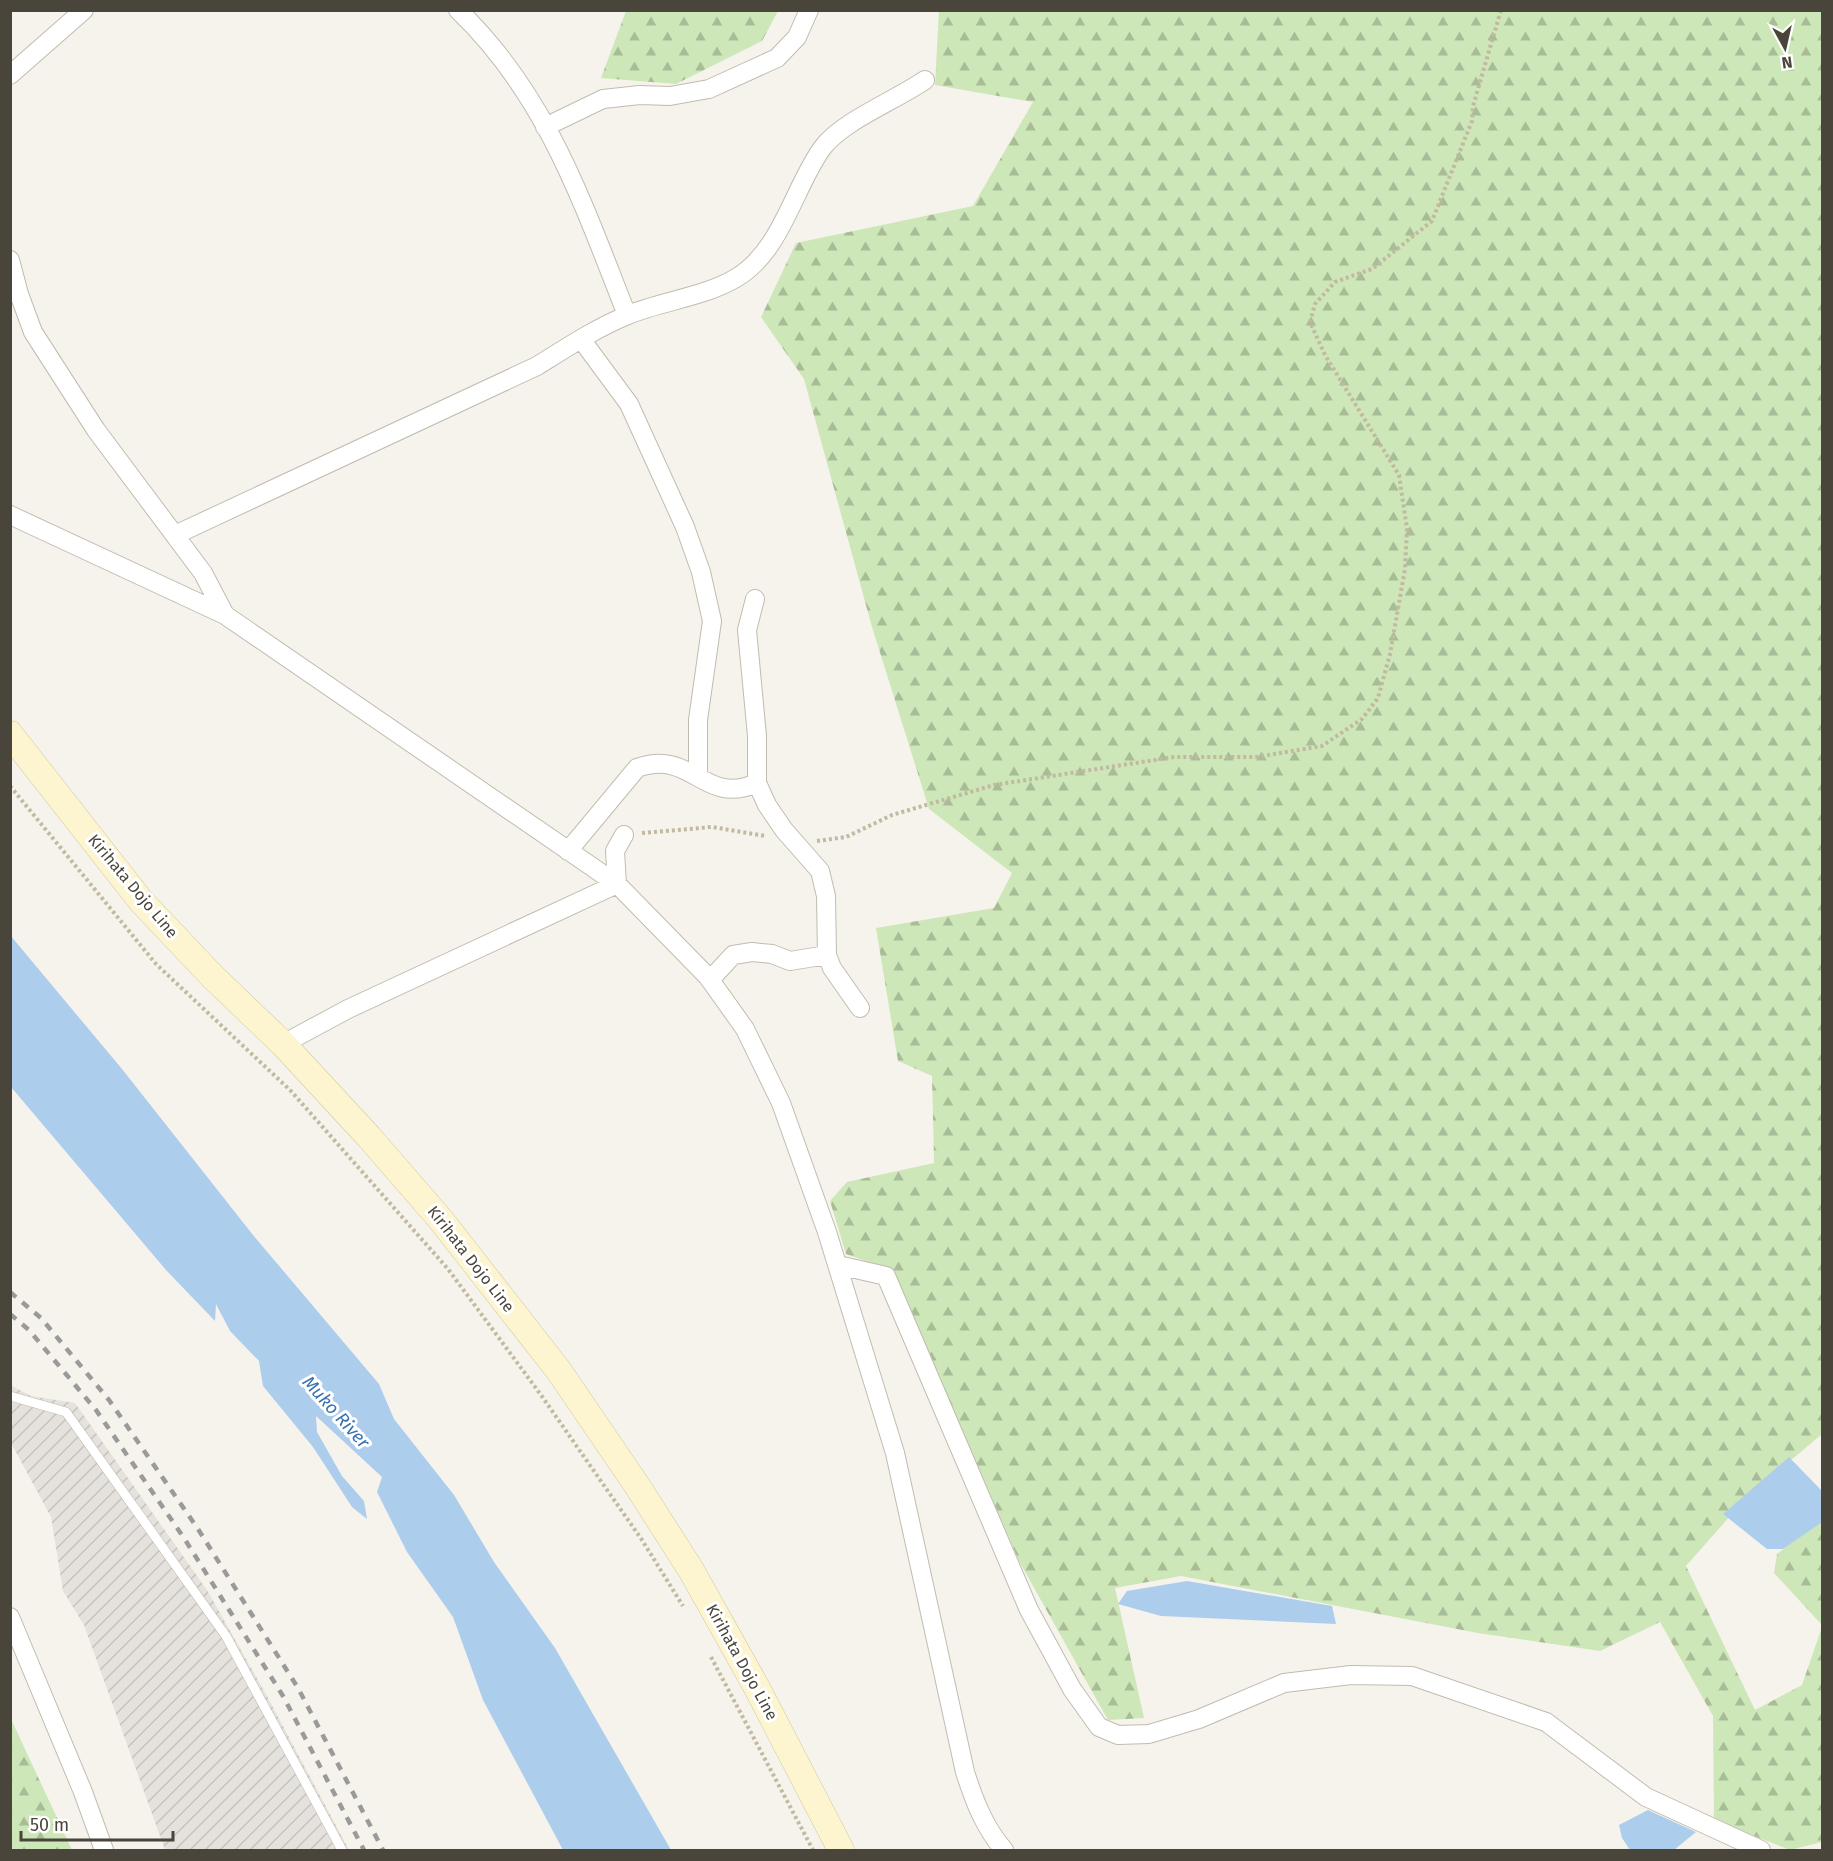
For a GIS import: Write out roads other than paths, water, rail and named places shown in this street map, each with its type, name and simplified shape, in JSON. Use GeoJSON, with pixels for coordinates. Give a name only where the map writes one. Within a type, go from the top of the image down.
{"type":"FeatureCollection","features":[{"type":"Feature","properties":{"kind":"main road","name":"Kirihata Dojo Line"},"geometry":{"type":"LineString","coordinates":[[10,734],[141,902],[212,976],[283,1044],[441,1220],[558,1371],[638,1487],[691,1570],[841,1851]]}},
{"type":"Feature","properties":{"kind":"street"},"geometry":{"type":"LineString","coordinates":[[10,75],[84,10]]}},
{"type":"Feature","properties":{"kind":"street"},"geometry":{"type":"LineString","coordinates":[[458,10],[489,40],[519,81],[565,159],[627,315]]}},
{"type":"Feature","properties":{"kind":"street"},"geometry":{"type":"LineString","coordinates":[[545,127],[603,99],[640,95],[670,96],[709,89],[777,58],[797,37],[809,10]]}},
{"type":"Feature","properties":{"kind":"street"},"geometry":{"type":"LineString","coordinates":[[175,535],[537,366],[627,315],[736,278],[759,257],[774,238],[823,147],[839,130],[898,99],[925,80]]}},
{"type":"Feature","properties":{"kind":"street"},"geometry":{"type":"LineString","coordinates":[[10,260],[33,332],[96,430],[203,573],[225,615]]}},
{"type":"Feature","properties":{"kind":"street"},"geometry":{"type":"LineString","coordinates":[[581,339],[629,404],[685,527],[701,572],[712,621],[698,720],[698,775]]}},
{"type":"Feature","properties":{"kind":"street"},"geometry":{"type":"LineString","coordinates":[[10,515],[225,615],[616,884],[710,980],[745,1029],[781,1103],[838,1265],[895,1453],[965,1772],[975,1802],[991,1836],[1004,1851]]}},
{"type":"Feature","properties":{"kind":"street"},"geometry":{"type":"LineString","coordinates":[[755,600],[747,630],[757,736],[757,783],[767,805],[784,830],[820,871],[826,896],[827,955],[831,968],[860,1008]]}},
{"type":"Feature","properties":{"kind":"street"},"geometry":{"type":"LineString","coordinates":[[568,851],[637,768],[653,762],[672,763],[698,775],[711,786],[729,790],[757,783]]}},
{"type":"Feature","properties":{"kind":"street"},"geometry":{"type":"LineString","coordinates":[[616,884],[615,851],[624,835]]}},
{"type":"Feature","properties":{"kind":"street"},"geometry":{"type":"LineString","coordinates":[[283,1044],[348,1009],[616,884]]}},
{"type":"Feature","properties":{"kind":"street"},"geometry":{"type":"LineString","coordinates":[[710,980],[733,955],[752,952],[772,954],[790,961],[827,955]]}},
{"type":"Feature","properties":{"kind":"street"},"geometry":{"type":"LineString","coordinates":[[838,1265],[886,1276],[1029,1610],[1072,1689],[1099,1727],[1118,1735],[1149,1734],[1199,1719],[1284,1683],[1351,1675],[1412,1676],[1546,1722],[1646,1797],[1761,1851]]}},
{"type":"Feature","properties":{"kind":"street"},"geometry":{"type":"LineString","coordinates":[[10,1617],[83,1792],[104,1851]]}},
{"type":"Feature","properties":{"kind":"lane"},"geometry":{"type":"LineString","coordinates":[[10,1396],[66,1412],[226,1636],[342,1851]]}},
{"type":"Feature","properties":{"kind":"water","name":"Muko River"},"geometry":{"type":"Polygon","coordinates":[[[10,935],[122,1069],[253,1235],[379,1384],[394,1419],[454,1495],[494,1562],[555,1648],[671,1850],[563,1850],[483,1700],[453,1617],[407,1552],[377,1492],[382,1477],[316,1416],[317,1432],[342,1476],[364,1501],[367,1519],[352,1507],[313,1447],[263,1386],[259,1361],[230,1331],[216,1304],[215,1321],[166,1270],[11,1087],[10,935]]]}},
{"type":"Feature","properties":{"kind":"water"},"geometry":{"type":"Polygon","coordinates":[[[1789,1457],[1822,1491],[1822,1522],[1783,1549],[1767,1549],[1723,1514],[1789,1457]]]}},
{"type":"Feature","properties":{"kind":"water"},"geometry":{"type":"Polygon","coordinates":[[[1187,1581],[1332,1606],[1336,1624],[1161,1616],[1118,1604],[1127,1591],[1187,1581]]]}},
{"type":"Feature","properties":{"kind":"water"},"geometry":{"type":"Polygon","coordinates":[[[1648,1810],[1696,1832],[1674,1850],[1630,1850],[1622,1838],[1619,1825],[1648,1810]]]}},
{"type":"Feature","properties":{"kind":"railway"},"geometry":{"type":"LineString","coordinates":[[10,1292],[41,1318],[109,1400],[198,1529],[298,1688],[383,1850]]}},
{"type":"Feature","properties":{"kind":"railway"},"geometry":{"type":"LineString","coordinates":[[10,1314],[29,1330],[96,1410],[184,1538],[283,1696],[364,1850]]}}]}
